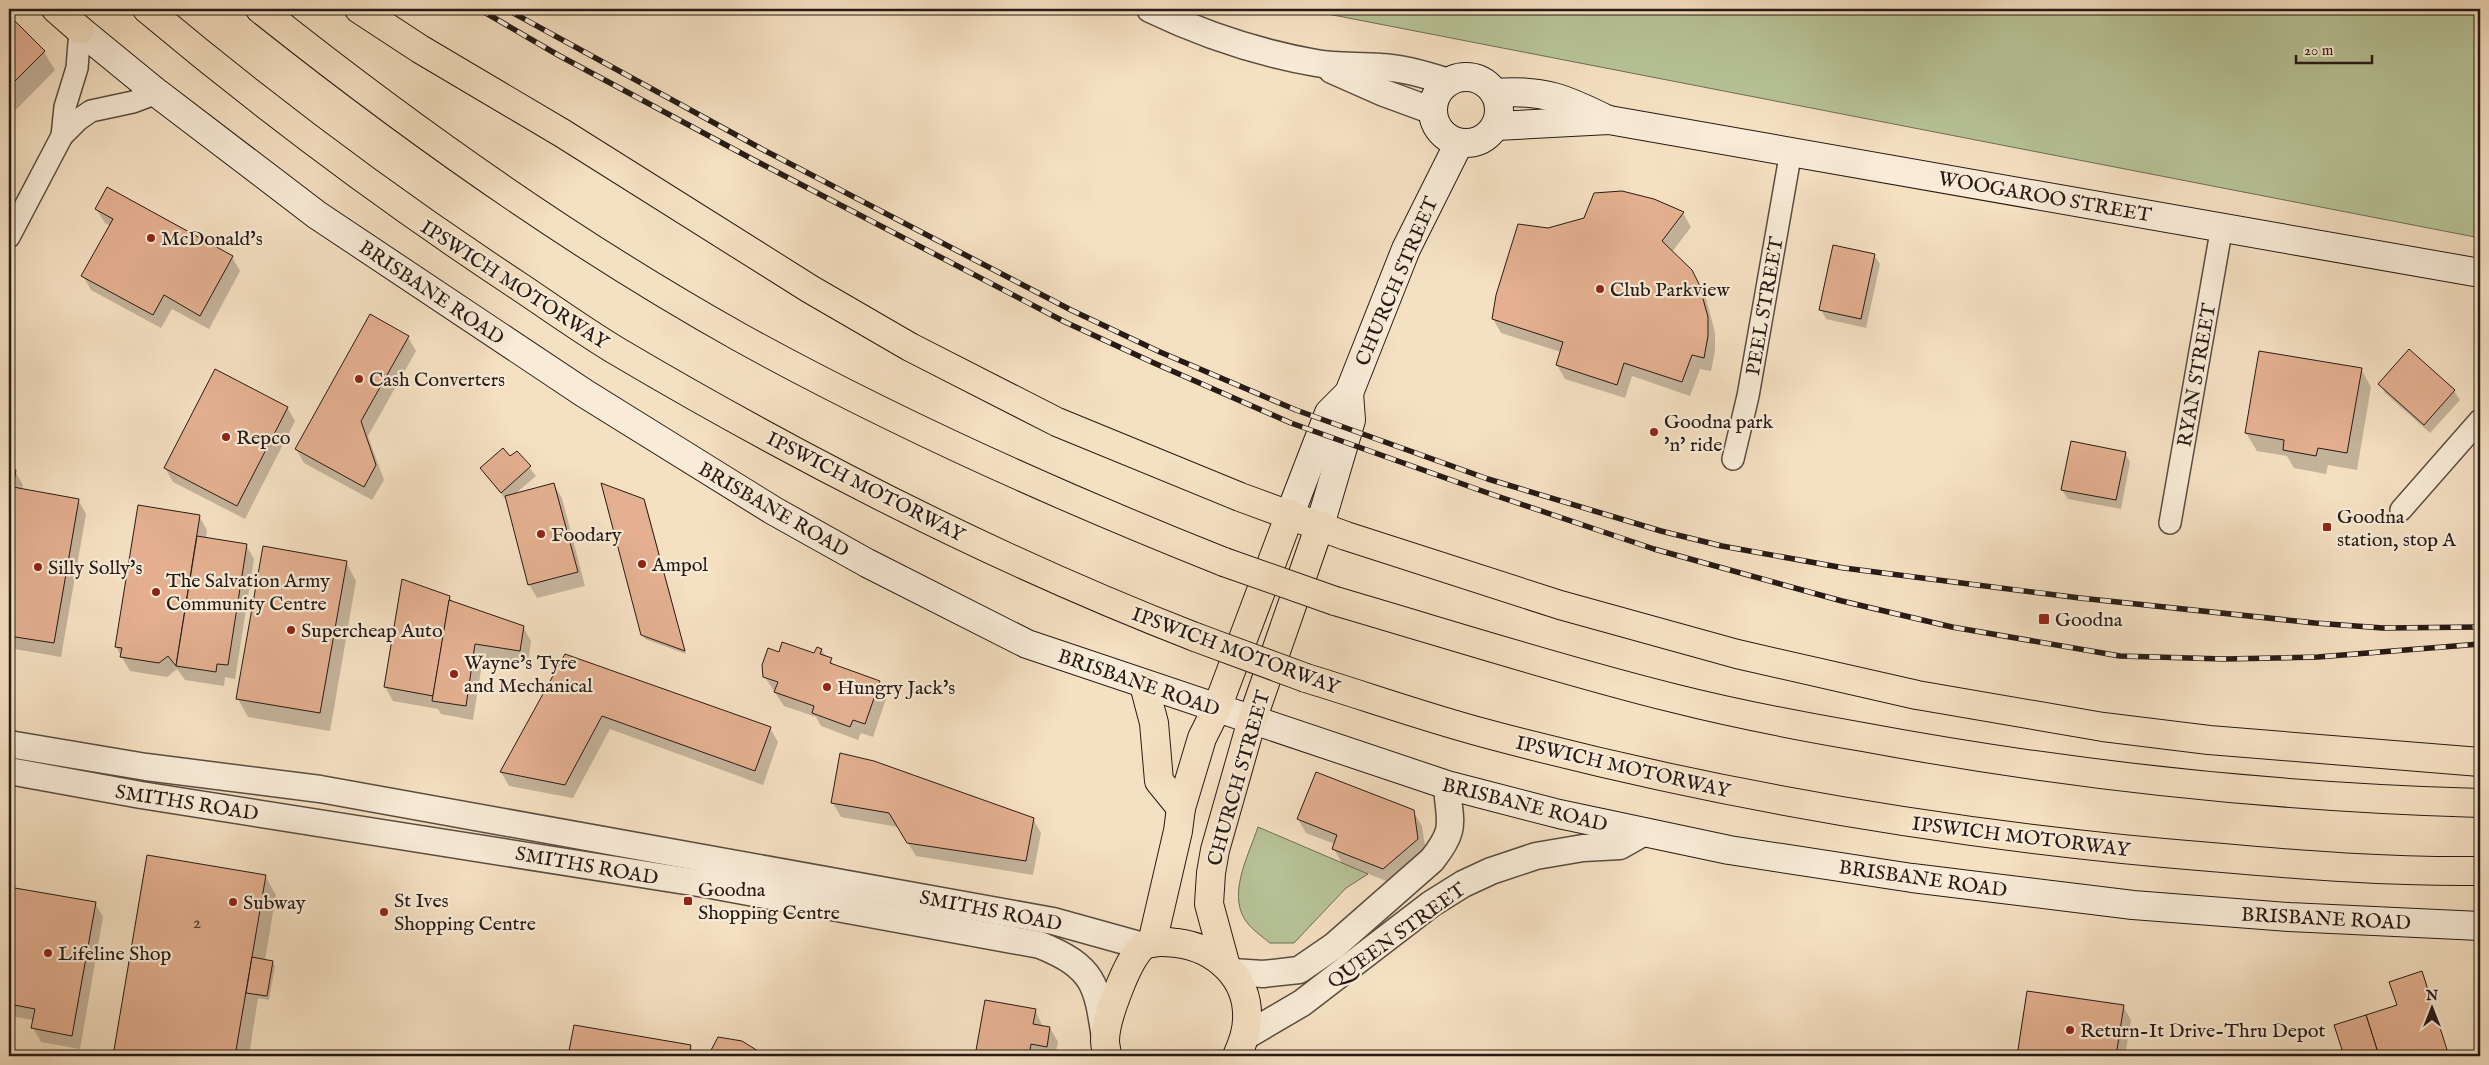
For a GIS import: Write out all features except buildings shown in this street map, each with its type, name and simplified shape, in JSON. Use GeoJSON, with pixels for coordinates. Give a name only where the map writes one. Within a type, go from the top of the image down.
{"type":"FeatureCollection","features":[{"type":"Feature","properties":{"kind":"main road"},"geometry":{"type":"LineString","coordinates":[[56,9],[80,30]]}},
{"type":"Feature","properties":{"kind":"main road","name":"IPSWICH MOTORWAY"},"geometry":{"type":"LineString","coordinates":[[147,9],[230,78],[420,221],[614,349],[878,496],[1041,572],[1195,637],[1306,678],[1498,737],[1726,791],[1825,809],[2051,842],[2256,861],[2480,872]]}},
{"type":"Feature","properties":{"kind":"main road"},"geometry":{"type":"LineString","coordinates":[[260,9],[368,94],[516,199],[652,285],[739,336],[843,392],[976,458],[1224,562],[1335,601],[1675,699],[1786,723],[1900,744],[2087,774],[2346,798],[2480,803]]}},
{"type":"Feature","properties":{"kind":"main road"},"geometry":{"type":"LineString","coordinates":[[359,9],[420,49],[562,133],[810,289],[910,347],[1066,426],[1214,487],[1402,555],[1560,605],[1737,654],[1917,695],[2103,726],[2209,740],[2480,762]]}},
{"type":"Feature","properties":{"kind":"main road","name":"BRISBANE ROAD"},"geometry":{"type":"LineString","coordinates":[[80,30],[265,177],[387,262],[584,393],[774,510],[867,562],[1027,644],[1144,685],[1447,785],[1559,814],[1729,850],[1832,866],[2133,905],[2288,917],[2480,926]]}},
{"type":"Feature","properties":{"kind":"main road"},"geometry":{"type":"LineString","coordinates":[[1468,77],[1488,85],[1495,93],[1499,104],[1496,126],[1490,134],[1470,143],[1459,143],[1449,139],[1440,131],[1435,122],[1434,100],[1448,82],[1468,77]]}},
{"type":"Feature","properties":{"kind":"main road","name":"WOOGAROO STREET"},"geometry":{"type":"LineString","coordinates":[[1495,93],[1522,91],[1566,99],[1609,120]]}},
{"type":"Feature","properties":{"kind":"main road","name":"WOOGAROO STREET"},"geometry":{"type":"LineString","coordinates":[[1496,126],[1609,120],[2222,226],[2480,273]]}},
{"type":"Feature","properties":{"kind":"main road","name":"CHURCH STREET"},"geometry":{"type":"LineString","coordinates":[[1106,1048],[1111,1011],[1119,988],[1148,944],[1178,831],[1181,808],[1202,738],[1217,708],[1330,413],[1349,394],[1406,249],[1459,143]]}},
{"type":"Feature","properties":{"kind":"main road","name":"CHURCH STREET"},"geometry":{"type":"LineString","coordinates":[[1241,1047],[1247,1019],[1246,1006],[1241,987],[1228,968],[1209,904],[1211,873],[1218,840],[1252,720],[1320,525],[1351,420],[1349,394]]}},
{"type":"Feature","properties":{"kind":"main road"},"geometry":{"type":"LineString","coordinates":[[1144,685],[1154,723],[1159,782],[1181,808]]}},
{"type":"Feature","properties":{"kind":"main road"},"geometry":{"type":"LineString","coordinates":[[1148,944],[1187,944],[1206,950],[1228,968]]}},
{"type":"Feature","properties":{"kind":"street"},"geometry":{"type":"LineString","coordinates":[[1150,9],[1174,21],[1233,43],[1317,63],[1384,67],[1448,82]]}},
{"type":"Feature","properties":{"kind":"street"},"geometry":{"type":"LineString","coordinates":[[62,136],[64,107],[77,68],[80,30]]}},
{"type":"Feature","properties":{"kind":"street"},"geometry":{"type":"LineString","coordinates":[[1317,63],[1384,93],[1433,111]]}},
{"type":"Feature","properties":{"kind":"street"},"geometry":{"type":"LineString","coordinates":[[9,237],[62,136],[78,120],[91,111],[133,102],[157,93]]}},
{"type":"Feature","properties":{"kind":"street","name":"PEEL STREET"},"geometry":{"type":"LineString","coordinates":[[1734,459],[1750,386],[1791,151]]}},
{"type":"Feature","properties":{"kind":"street","name":"RYAN STREET"},"geometry":{"type":"LineString","coordinates":[[2170,523],[2222,226]]}},
{"type":"Feature","properties":{"kind":"street"},"geometry":{"type":"LineString","coordinates":[[2401,510],[2480,420]]}},
{"type":"Feature","properties":{"kind":"street","name":"SMITHS ROAD"},"geometry":{"type":"LineString","coordinates":[[9,744],[146,767],[320,789],[440,809],[1053,921],[1148,944]]}},
{"type":"Feature","properties":{"kind":"street","name":"SMITHS ROAD"},"geometry":{"type":"LineString","coordinates":[[9,771],[141,795],[711,886],[1040,945],[1072,960],[1094,984],[1099,998],[1106,1048]]}},
{"type":"Feature","properties":{"kind":"street","name":"QUEEN STREET"},"geometry":{"type":"LineString","coordinates":[[1228,968],[1263,974],[1299,970],[1334,946],[1432,860],[1442,847],[1450,832],[1452,820],[1447,785]]}},
{"type":"Feature","properties":{"kind":"street","name":"QUEEN STREET"},"geometry":{"type":"LineString","coordinates":[[1241,1047],[1432,904],[1464,884],[1491,871],[1536,856],[1583,848],[1620,846],[1644,833]]}},
{"type":"Feature","properties":{"kind":"green space"},"geometry":{"type":"Polygon","coordinates":[[[1302,9],[2480,9],[2480,238],[1302,9]]]}},
{"type":"Feature","properties":{"kind":"green space"},"geometry":{"type":"Polygon","coordinates":[[[1258,827],[1368,874],[1346,888],[1294,943],[1270,943],[1251,928],[1242,914],[1239,903],[1241,877],[1258,827]]]}},
{"type":"Feature","properties":{"kind":"railway"},"geometry":{"type":"LineString","coordinates":[[479,9],[558,55],[754,160],[1065,322],[1154,363],[1291,423],[1485,492],[1654,549],[1842,601],[1952,627],[2120,656],[2224,659],[2318,657],[2480,644]]}},
{"type":"Feature","properties":{"kind":"railway"},"geometry":{"type":"LineString","coordinates":[[506,9],[760,148],[1071,310],[1160,352],[1296,410],[1488,479],[1661,531],[1722,546],[1844,568],[2080,598],[2315,623],[2383,628],[2480,627]]}},
{"type":"Feature","properties":{"kind":"place","name":"McDonald's"},"geometry":{"type":"Point","coordinates":[151,238]}},
{"type":"Feature","properties":{"kind":"place","name":"Club Parkview"},"geometry":{"type":"Point","coordinates":[1600,289]}},
{"type":"Feature","properties":{"kind":"place","name":"Cash Converters"},"geometry":{"type":"Point","coordinates":[359,379]}},
{"type":"Feature","properties":{"kind":"place","name":"Goodna park 'n' ride"},"geometry":{"type":"Point","coordinates":[1654,432]}},
{"type":"Feature","properties":{"kind":"place","name":"Repco"},"geometry":{"type":"Point","coordinates":[226,437]}},
{"type":"Feature","properties":{"kind":"place","name":"Goodna station, stop A"},"geometry":{"type":"Point","coordinates":[2327,527]}},
{"type":"Feature","properties":{"kind":"place","name":"Foodary"},"geometry":{"type":"Point","coordinates":[541,534]}},
{"type":"Feature","properties":{"kind":"place","name":"Ampol"},"geometry":{"type":"Point","coordinates":[642,564]}},
{"type":"Feature","properties":{"kind":"place","name":"Silly Solly's"},"geometry":{"type":"Point","coordinates":[38,567]}},
{"type":"Feature","properties":{"kind":"place","name":"The Salvation Army Community Centre"},"geometry":{"type":"Point","coordinates":[156,592]}},
{"type":"Feature","properties":{"kind":"place","name":"Goodna"},"geometry":{"type":"Point","coordinates":[2044,619]}},
{"type":"Feature","properties":{"kind":"place","name":"Supercheap Auto"},"geometry":{"type":"Point","coordinates":[291,630]}},
{"type":"Feature","properties":{"kind":"place","name":"Wayne's Tyre and Mechanical"},"geometry":{"type":"Point","coordinates":[454,674]}},
{"type":"Feature","properties":{"kind":"place","name":"Hungry Jack's"},"geometry":{"type":"Point","coordinates":[827,687]}},
{"type":"Feature","properties":{"kind":"place","name":"Goodna Shopping Centre"},"geometry":{"type":"Point","coordinates":[688,901]}},
{"type":"Feature","properties":{"kind":"place","name":"Subway"},"geometry":{"type":"Point","coordinates":[233,902]}},
{"type":"Feature","properties":{"kind":"place","name":"St Ives Shopping Centre"},"geometry":{"type":"Point","coordinates":[384,912]}},
{"type":"Feature","properties":{"kind":"place","name":"Lifeline Shop"},"geometry":{"type":"Point","coordinates":[48,953]}},
{"type":"Feature","properties":{"kind":"place","name":"Return-It Drive-Thru Depot"},"geometry":{"type":"Point","coordinates":[2070,1030]}}]}
